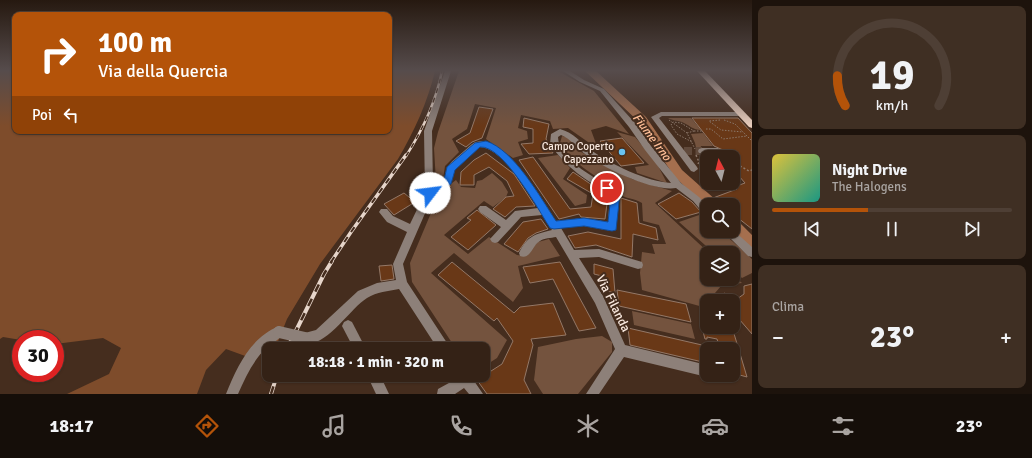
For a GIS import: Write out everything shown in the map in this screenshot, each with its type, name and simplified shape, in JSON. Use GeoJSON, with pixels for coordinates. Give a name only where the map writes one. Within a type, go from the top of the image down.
{"type":"FeatureCollection","features":[{"type":"Feature","properties":{"kind":"main road"},"geometry":{"type":"LineString","coordinates":[[718,89],[752,125]]}},
{"type":"Feature","properties":{"kind":"main road"},"geometry":{"type":"LineString","coordinates":[[725,89],[752,118]]}},
{"type":"Feature","properties":{"kind":"street"},"geometry":{"type":"LineString","coordinates":[[441,342],[402,284],[398,264],[430,193],[428,131],[442,89]]}},
{"type":"Feature","properties":{"kind":"street"},"geometry":{"type":"LineString","coordinates":[[601,89],[632,125],[648,148],[678,185],[700,203]]}},
{"type":"Feature","properties":{"kind":"street"},"geometry":{"type":"LineString","coordinates":[[695,169],[682,150],[655,117],[658,115],[741,114]]}},
{"type":"Feature","properties":{"kind":"street"},"geometry":{"type":"LineString","coordinates":[[524,253],[536,238],[556,228],[584,222],[612,227],[615,193],[587,177],[568,162],[554,144],[554,136],[560,132],[567,133],[572,136],[589,152],[619,170],[664,186],[674,187],[678,185]]}},
{"type":"Feature","properties":{"kind":"street","name":"Via Filanda"},"geometry":{"type":"LineString","coordinates":[[430,193],[448,182],[450,169],[477,144],[486,144],[500,153],[519,172],[556,228],[599,300],[621,350],[592,394]]}},
{"type":"Feature","properties":{"kind":"street"},"geometry":{"type":"LineString","coordinates":[[483,209],[507,226]]}},
{"type":"Feature","properties":{"kind":"street"},"geometry":{"type":"LineString","coordinates":[[495,239],[518,214],[544,210]]}},
{"type":"Feature","properties":{"kind":"street"},"geometry":{"type":"LineString","coordinates":[[384,212],[390,219],[413,230]]}},
{"type":"Feature","properties":{"kind":"street"},"geometry":{"type":"LineString","coordinates":[[736,238],[752,253]]}},
{"type":"Feature","properties":{"kind":"street"},"geometry":{"type":"LineString","coordinates":[[572,254],[600,253],[638,265]]}},
{"type":"Feature","properties":{"kind":"street"},"geometry":{"type":"LineString","coordinates":[[232,394],[246,364],[274,333],[279,332],[304,338],[320,334],[362,295],[378,288],[402,284]]}},
{"type":"Feature","properties":{"kind":"street"},"geometry":{"type":"LineString","coordinates":[[348,326],[356,342]]}},
{"type":"Feature","properties":{"kind":"street"},"geometry":{"type":"LineString","coordinates":[[621,350],[700,369]]}},
{"type":"Feature","properties":{"kind":"street"},"geometry":{"type":"LineString","coordinates":[[377,382],[383,394]]}},
{"type":"Feature","properties":{"kind":"street"},"geometry":{"type":"LineString","coordinates":[[443,394],[458,382]]}},
{"type":"Feature","properties":{"kind":"street"},"geometry":{"type":"LineString","coordinates":[[468,382],[477,394]]}},
{"type":"Feature","properties":{"kind":"path"},"geometry":{"type":"LineString","coordinates":[[666,118],[687,133],[699,162],[695,169]]}},
{"type":"Feature","properties":{"kind":"path"},"geometry":{"type":"LineString","coordinates":[[743,132],[721,130],[709,121],[723,120],[735,124],[743,132],[747,136],[752,142]]}},
{"type":"Feature","properties":{"kind":"path"},"geometry":{"type":"LineString","coordinates":[[673,122],[681,123],[694,131]]}},
{"type":"Feature","properties":{"kind":"path"},"geometry":{"type":"LineString","coordinates":[[673,122],[671,125],[677,134],[692,142]]}},
{"type":"Feature","properties":{"kind":"path"},"geometry":{"type":"LineString","coordinates":[[706,129],[710,129],[723,139],[747,136]]}},
{"type":"Feature","properties":{"kind":"path"},"geometry":{"type":"LineString","coordinates":[[687,133],[703,131]]}},
{"type":"Feature","properties":{"kind":"path"},"geometry":{"type":"LineString","coordinates":[[740,165],[749,171],[752,170]]}},
{"type":"Feature","properties":{"kind":"shaded area"},"geometry":{"type":"Polygon","coordinates":[[[0,89],[12,89],[12,134],[392,134],[392,89],[430,89],[410,138],[398,159],[320,264],[287,319],[278,342],[262,342],[262,354],[248,357],[226,349],[206,370],[197,394],[67,394],[109,374],[121,348],[103,338],[64,343],[64,330],[12,330],[12,338],[3,337],[0,339],[0,89]]]}},
{"type":"Feature","properties":{"kind":"shaded area"},"geometry":{"type":"Polygon","coordinates":[[[453,89],[591,89],[629,134],[606,126],[591,130],[598,149],[568,128],[553,129],[550,121],[521,115],[518,128],[527,131],[528,139],[518,142],[523,155],[513,158],[486,139],[496,108],[475,104],[467,129],[452,139],[459,152],[445,166],[443,179],[436,182],[434,148],[453,89]]]}},
{"type":"Feature","properties":{"kind":"shaded area"},"geometry":{"type":"Polygon","coordinates":[[[668,118],[691,118],[701,130],[682,122],[668,118]]]}},
{"type":"Feature","properties":{"kind":"shaded area"},"geometry":{"type":"Polygon","coordinates":[[[617,132],[635,137],[656,162],[667,183],[637,173],[635,167],[649,165],[617,132]]]}},
{"type":"Feature","properties":{"kind":"shaded area"},"geometry":{"type":"Polygon","coordinates":[[[703,133],[713,146],[701,146],[699,153],[697,152],[691,134],[703,133]]]}},
{"type":"Feature","properties":{"kind":"shaded area"},"geometry":{"type":"Polygon","coordinates":[[[562,136],[569,138],[581,152],[632,179],[672,191],[655,203],[701,246],[700,246],[700,286],[721,286],[714,294],[700,294],[700,306],[642,290],[640,273],[642,252],[655,254],[652,244],[666,244],[659,225],[643,221],[642,203],[621,196],[612,187],[590,173],[578,163],[560,143],[562,136]]]}},
{"type":"Feature","properties":{"kind":"shaded area"},"geometry":{"type":"Polygon","coordinates":[[[558,155],[570,168],[563,179],[587,195],[586,203],[575,206],[538,158],[558,155]]]}},
{"type":"Feature","properties":{"kind":"shaded area"},"geometry":{"type":"Polygon","coordinates":[[[492,173],[502,182],[508,192],[506,197],[493,207],[484,201],[444,235],[468,254],[489,237],[517,255],[524,256],[538,242],[549,239],[560,256],[518,266],[523,288],[513,302],[454,253],[431,273],[507,340],[497,358],[490,362],[490,342],[451,342],[412,282],[410,263],[436,201],[448,186],[456,180],[461,187],[475,188],[477,181],[482,180],[492,173]]]}},
{"type":"Feature","properties":{"kind":"shaded area"},"geometry":{"type":"Polygon","coordinates":[[[700,215],[700,238],[729,238],[738,246],[706,246],[679,222],[700,215]]]}},
{"type":"Feature","properties":{"kind":"shaded area"},"geometry":{"type":"Polygon","coordinates":[[[740,248],[752,259],[752,273],[742,278],[740,276],[740,248]]]}},
{"type":"Feature","properties":{"kind":"shaded area"},"geometry":{"type":"Polygon","coordinates":[[[632,311],[691,324],[695,339],[634,325],[632,311]]]}},
{"type":"Feature","properties":{"kind":"shaded area"},"geometry":{"type":"Polygon","coordinates":[[[602,336],[612,342],[612,352],[578,394],[543,394],[534,380],[538,347],[576,339],[602,336]]]}},
{"type":"Feature","properties":{"kind":"building"},"geometry":{"type":"Polygon","coordinates":[[[479,107],[493,109],[482,138],[472,142],[466,147],[456,141],[470,133],[479,107]]]}},
{"type":"Feature","properties":{"kind":"building"},"geometry":{"type":"Polygon","coordinates":[[[524,118],[549,124],[546,139],[553,153],[529,154],[521,144],[533,143],[533,129],[523,127],[524,118]]]}},
{"type":"Feature","properties":{"kind":"building"},"geometry":{"type":"Polygon","coordinates":[[[692,118],[738,118],[752,133],[752,229],[740,220],[740,198],[713,198],[734,190],[740,190],[740,185],[745,183],[740,177],[740,150],[723,150],[714,146],[692,118]]]}},
{"type":"Feature","properties":{"kind":"building","name":"Campo Coperto Capezzano"},"geometry":{"type":"Polygon","coordinates":[[[622,138],[644,163],[621,166],[600,141],[622,138]]]}},
{"type":"Feature","properties":{"kind":"building"},"geometry":{"type":"Polygon","coordinates":[[[486,153],[514,174],[535,206],[516,207],[505,217],[493,209],[506,197],[514,196],[507,181],[489,167],[474,175],[474,185],[460,185],[461,172],[474,160],[486,153]]]}},
{"type":"Feature","properties":{"kind":"building"},"geometry":{"type":"Polygon","coordinates":[[[533,157],[570,209],[591,207],[593,194],[567,179],[573,172],[608,196],[605,219],[581,217],[579,214],[559,219],[519,160],[533,157]]]}},
{"type":"Feature","properties":{"kind":"building"},"geometry":{"type":"Polygon","coordinates":[[[404,193],[415,202],[394,215],[384,204],[404,193]]]}},
{"type":"Feature","properties":{"kind":"building"},"geometry":{"type":"Polygon","coordinates":[[[679,193],[692,202],[700,212],[676,219],[658,204],[679,193]]]}},
{"type":"Feature","properties":{"kind":"building"},"geometry":{"type":"Polygon","coordinates":[[[621,198],[637,203],[639,223],[656,228],[658,240],[633,234],[632,257],[596,245],[575,248],[568,236],[588,232],[621,239],[621,198]]]}},
{"type":"Feature","properties":{"kind":"building"},"geometry":{"type":"Polygon","coordinates":[[[477,210],[496,225],[468,250],[451,237],[471,220],[467,218],[477,210]]]}},
{"type":"Feature","properties":{"kind":"building"},"geometry":{"type":"Polygon","coordinates":[[[541,219],[548,229],[536,233],[528,238],[518,252],[504,244],[523,222],[541,219]]]}},
{"type":"Feature","properties":{"kind":"building"},"geometry":{"type":"Polygon","coordinates":[[[452,262],[514,313],[520,307],[553,303],[566,335],[531,339],[533,345],[524,380],[531,394],[487,394],[478,382],[490,382],[490,372],[502,364],[513,341],[497,318],[494,321],[438,275],[452,262]]]}},
{"type":"Feature","properties":{"kind":"building"},"geometry":{"type":"Polygon","coordinates":[[[560,262],[596,328],[579,331],[553,279],[530,283],[523,267],[560,262]]]}},
{"type":"Feature","properties":{"kind":"building"},"geometry":{"type":"Polygon","coordinates":[[[594,264],[613,269],[615,293],[607,291],[602,276],[594,274],[594,264]]]}},
{"type":"Feature","properties":{"kind":"building"},"geometry":{"type":"Polygon","coordinates":[[[392,265],[394,279],[381,281],[379,266],[392,265]]]}},
{"type":"Feature","properties":{"kind":"building"},"geometry":{"type":"Polygon","coordinates":[[[752,284],[752,334],[740,320],[740,297],[744,294],[744,286],[752,284]]]}},
{"type":"Feature","properties":{"kind":"building"},"geometry":{"type":"Polygon","coordinates":[[[617,290],[686,304],[691,322],[619,306],[617,290]]]}},
{"type":"Feature","properties":{"kind":"building"},"geometry":{"type":"Polygon","coordinates":[[[628,328],[700,345],[700,361],[630,345],[628,328]]]}},
{"type":"Feature","properties":{"kind":"building"},"geometry":{"type":"Polygon","coordinates":[[[704,334],[734,334],[736,342],[718,342],[717,339],[707,337],[707,339],[705,339],[704,334]]]}},
{"type":"Feature","properties":{"kind":"building"},"geometry":{"type":"Polygon","coordinates":[[[740,354],[747,377],[740,375],[740,354]]]}},
{"type":"Feature","properties":{"kind":"waterway","name":"Fiume Irno"},"geometry":{"type":"LineString","coordinates":[[610,89],[642,119],[678,173],[705,198]]}},
{"type":"Feature","properties":{"kind":"waterway","name":"Fiume Irno"},"geometry":{"type":"LineString","coordinates":[[740,232],[752,244]]}},
{"type":"Feature","properties":{"kind":"tunnel"},"geometry":{"type":"LineString","coordinates":[[684,151],[700,151]]}},
{"type":"Feature","properties":{"kind":"railway"},"geometry":{"type":"LineString","coordinates":[[406,156],[428,115],[437,89]]}},
{"type":"Feature","properties":{"kind":"railway"},"geometry":{"type":"LineString","coordinates":[[331,262],[406,155]]}},
{"type":"Feature","properties":{"kind":"railway"},"geometry":{"type":"LineString","coordinates":[[290,342],[332,261]]}},
{"type":"Feature","properties":{"kind":"railway"},"geometry":{"type":"LineString","coordinates":[[271,394],[275,382]]}},
{"type":"Feature","properties":{"kind":"place","name":"Campo Coperto Capezzano"},"geometry":{"type":"Point","coordinates":[622,152]}},
{"type":"Feature","properties":{"kind":"route"},"geometry":{"type":"LineString","coordinates":[[430,193],[448,182],[450,169],[477,144],[486,144],[508,160],[519,172],[554,225],[584,222],[612,227],[615,193],[607,188]]}}]}
